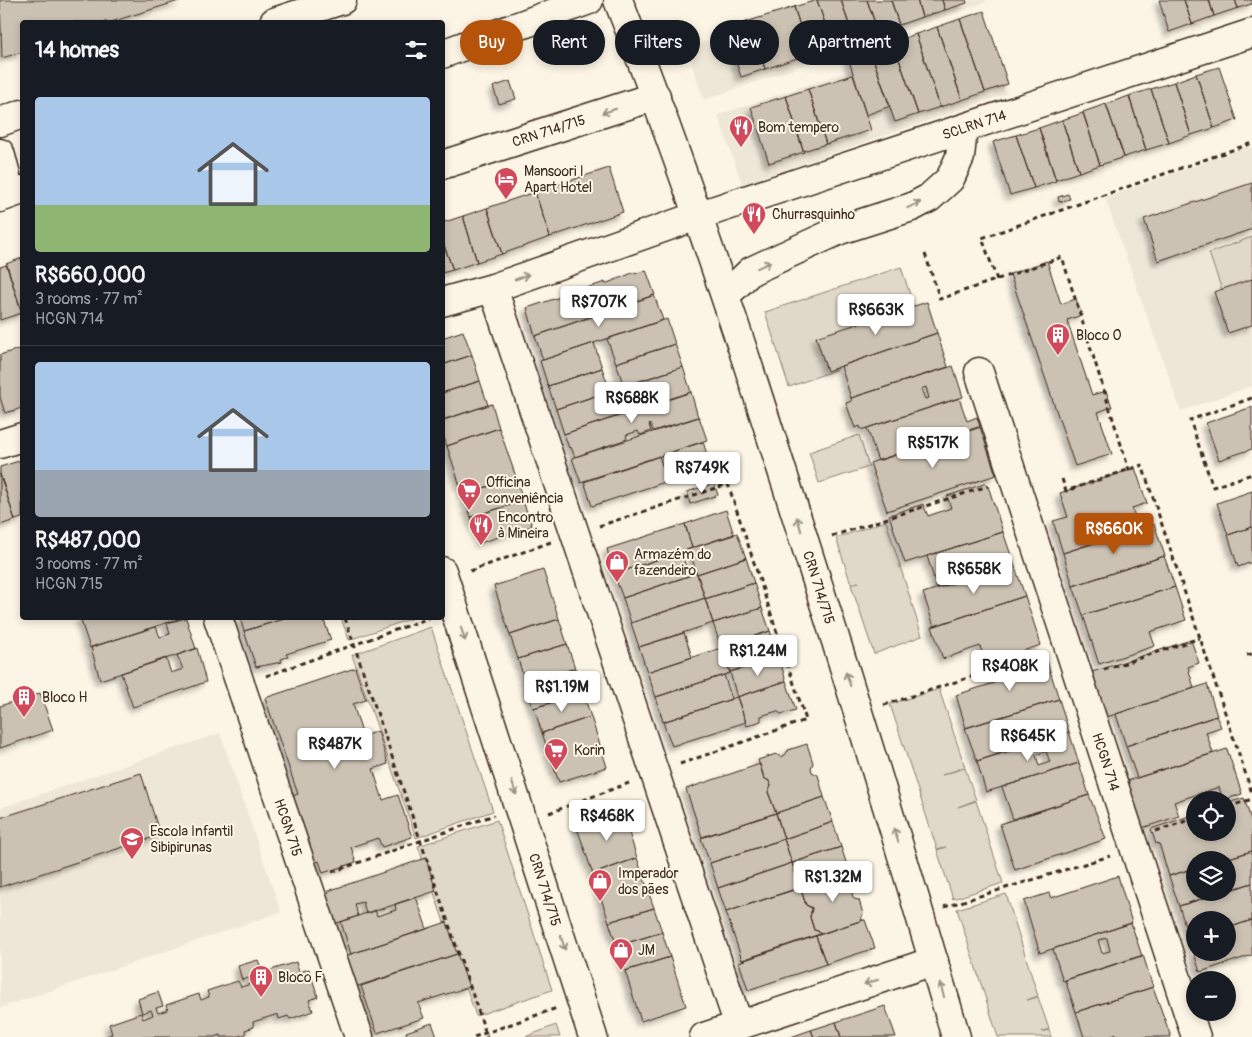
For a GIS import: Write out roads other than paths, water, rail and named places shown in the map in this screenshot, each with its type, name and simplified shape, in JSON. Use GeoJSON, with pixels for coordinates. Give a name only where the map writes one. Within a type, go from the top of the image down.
{"type":"FeatureCollection","features":[{"type":"Feature","properties":{"kind":"street"},"geometry":{"type":"LineString","coordinates":[[284,16],[342,0]]}},
{"type":"Feature","properties":{"kind":"street"},"geometry":{"type":"LineString","coordinates":[[445,53],[589,0]]}},
{"type":"Feature","properties":{"kind":"street","name":"CRN 714/715"},"geometry":{"type":"LineString","coordinates":[[618,0],[656,96],[726,295],[856,702],[956,1037]]}},
{"type":"Feature","properties":{"kind":"street","name":"SCLRN 714"},"geometry":{"type":"LineString","coordinates":[[697,216],[1252,33]]}},
{"type":"Feature","properties":{"kind":"street","name":"CRN 714/715"},"geometry":{"type":"LineString","coordinates":[[445,164],[656,96]]}},
{"type":"Feature","properties":{"kind":"street"},"geometry":{"type":"LineString","coordinates":[[0,122],[20,115]]}},
{"type":"Feature","properties":{"kind":"street"},"geometry":{"type":"LineString","coordinates":[[726,295],[750,271],[840,230],[912,207],[929,198],[950,179],[960,156],[963,128]]}},
{"type":"Feature","properties":{"kind":"street"},"geometry":{"type":"LineString","coordinates":[[0,153],[6,174],[0,184]]}},
{"type":"Feature","properties":{"kind":"street"},"geometry":{"type":"LineString","coordinates":[[0,198],[20,191]]}},
{"type":"Feature","properties":{"kind":"street"},"geometry":{"type":"LineString","coordinates":[[445,301],[493,288],[697,216]]}},
{"type":"Feature","properties":{"kind":"street"},"geometry":{"type":"LineString","coordinates":[[493,288],[739,1026]]}},
{"type":"Feature","properties":{"kind":"street","name":"HCGN 714"},"geometry":{"type":"LineString","coordinates":[[979,372],[1196,1037]]}},
{"type":"Feature","properties":{"kind":"street"},"geometry":{"type":"LineString","coordinates":[[0,444],[20,438]]}},
{"type":"Feature","properties":{"kind":"street","name":"CRN 714/715"},"geometry":{"type":"LineString","coordinates":[[445,578],[593,1037]]}},
{"type":"Feature","properties":{"kind":"street","name":"HCGN 715"},"geometry":{"type":"LineString","coordinates":[[219,620],[359,1037]]}},
{"type":"Feature","properties":{"kind":"street"},"geometry":{"type":"LineString","coordinates":[[704,1037],[934,961]]}},
{"type":"Feature","properties":{"kind":"place","name":"Bom tempero"},"geometry":{"type":"Point","coordinates":[741,148]}},
{"type":"Feature","properties":{"kind":"place","name":"Mansoori I Apart Hotel"},"geometry":{"type":"Point","coordinates":[506,200]}},
{"type":"Feature","properties":{"kind":"place","name":"Churrasquinho"},"geometry":{"type":"Point","coordinates":[754,235]}},
{"type":"Feature","properties":{"kind":"place","name":"Bloco O"},"geometry":{"type":"Point","coordinates":[1058,356]}},
{"type":"Feature","properties":{"kind":"place","name":"Officina conveniência"},"geometry":{"type":"Point","coordinates":[469,511]}},
{"type":"Feature","properties":{"kind":"place","name":"Encontro à Mineira"},"geometry":{"type":"Point","coordinates":[481,546]}},
{"type":"Feature","properties":{"kind":"place","name":"Armazém do fazendeiro"},"geometry":{"type":"Point","coordinates":[617,583]}},
{"type":"Feature","properties":{"kind":"place","name":"Bloco H"},"geometry":{"type":"Point","coordinates":[24,718]}},
{"type":"Feature","properties":{"kind":"place","name":"Korin"},"geometry":{"type":"Point","coordinates":[556,771]}},
{"type":"Feature","properties":{"kind":"place","name":"Escola Infantil Sibipirunas"},"geometry":{"type":"Point","coordinates":[132,860]}},
{"type":"Feature","properties":{"kind":"place","name":"Imperador dos pães"},"geometry":{"type":"Point","coordinates":[600,902]}},
{"type":"Feature","properties":{"kind":"place","name":"JM"},"geometry":{"type":"Point","coordinates":[621,971]}},
{"type":"Feature","properties":{"kind":"place","name":"Bloco F"},"geometry":{"type":"Point","coordinates":[261,998]}}]}
